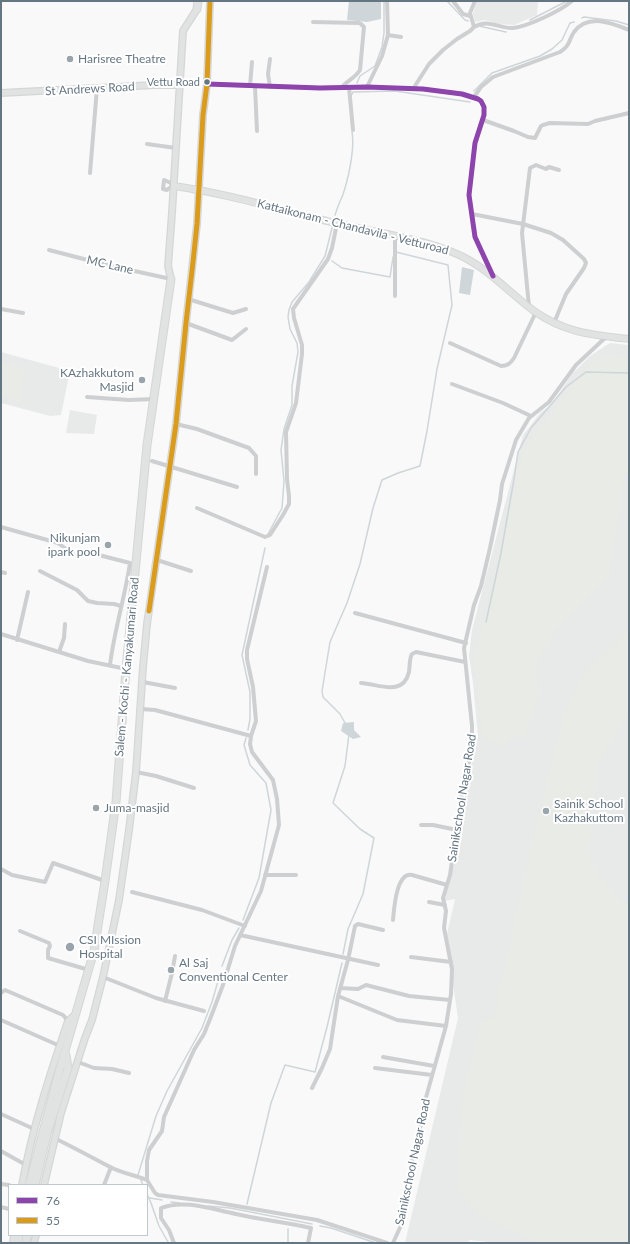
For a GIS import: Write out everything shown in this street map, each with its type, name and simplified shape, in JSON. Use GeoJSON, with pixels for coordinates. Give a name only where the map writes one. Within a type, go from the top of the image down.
{"type":"FeatureCollection","features":[{"type":"Feature","properties":{"kind":"highway"},"geometry":{"type":"LineString","coordinates":[[197,9],[198,1]]}},
{"type":"Feature","properties":{"kind":"highway","name":"Salem - Kochi - Kanyakumari Road"},"geometry":{"type":"LineString","coordinates":[[29,1184],[60,1068],[62,1048],[76,1014],[94,951],[116,802],[126,669],[147,445],[171,279]]}},
{"type":"Feature","properties":{"kind":"highway","name":"Salem - Kochi - Kanyakumari Road"},"geometry":{"type":"LineString","coordinates":[[35,1184],[47,1134],[68,1068],[62,1048]]}},
{"type":"Feature","properties":{"kind":"main road","name":"Kattaikonam - Chandavila - Vetturoad"},"geometry":{"type":"LineString","coordinates":[[172,186],[235,197],[436,246],[456,254],[493,276],[529,307],[554,323],[570,330],[606,337],[629,339]]}},
{"type":"Feature","properties":{"kind":"street"},"geometry":{"type":"LineString","coordinates":[[44,1184],[54,1138],[92,1020],[103,977],[119,900],[136,772],[147,624],[176,424],[197,224],[203,115],[207,84],[210,1]]}},
{"type":"Feature","properties":{"kind":"street"},"geometry":{"type":"LineString","coordinates":[[368,87],[382,56],[388,35],[387,1]]}},
{"type":"Feature","properties":{"kind":"street"},"geometry":{"type":"LineString","coordinates":[[453,1],[463,14],[470,16]]}},
{"type":"Feature","properties":{"kind":"street"},"geometry":{"type":"LineString","coordinates":[[474,27],[470,13],[476,1]]}},
{"type":"Feature","properties":{"kind":"street"},"geometry":{"type":"LineString","coordinates":[[414,89],[429,64],[443,50],[482,22],[513,28],[528,24],[562,8],[572,1]]}},
{"type":"Feature","properties":{"kind":"street"},"geometry":{"type":"LineString","coordinates":[[171,279],[168,266],[183,31],[197,9]]}},
{"type":"Feature","properties":{"kind":"street"},"geometry":{"type":"LineString","coordinates":[[474,97],[481,87],[493,77],[567,48],[574,33],[581,25],[601,21],[629,30]]}},
{"type":"Feature","properties":{"kind":"street"},"geometry":{"type":"LineString","coordinates":[[313,22],[359,23],[364,26],[360,70],[357,75],[346,82],[341,88]]}},
{"type":"Feature","properties":{"kind":"street"},"geometry":{"type":"LineString","coordinates":[[388,35],[401,37]]}},
{"type":"Feature","properties":{"kind":"street"},"geometry":{"type":"LineString","coordinates":[[270,59],[268,74],[270,87]]}},
{"type":"Feature","properties":{"kind":"street"},"geometry":{"type":"LineString","coordinates":[[252,62],[252,86],[257,131]]}},
{"type":"Feature","properties":{"kind":"street"},"geometry":{"type":"LineString","coordinates":[[207,84],[270,87],[368,87],[414,89],[462,94],[474,97],[481,101],[484,111],[483,120],[475,143],[470,195],[475,236],[493,276]]}},
{"type":"Feature","properties":{"kind":"street","name":"St Andrews Road"},"geometry":{"type":"LineString","coordinates":[[1,93],[155,85],[180,86]]}},
{"type":"Feature","properties":{"kind":"street"},"geometry":{"type":"LineString","coordinates":[[349,87],[352,130]]}},
{"type":"Feature","properties":{"kind":"street"},"geometry":{"type":"LineString","coordinates":[[90,173],[97,88]]}},
{"type":"Feature","properties":{"kind":"street"},"geometry":{"type":"LineString","coordinates":[[483,120],[528,137],[535,138],[543,125],[588,124],[629,113]]}},
{"type":"Feature","properties":{"kind":"street"},"geometry":{"type":"LineString","coordinates":[[147,144],[176,148]]}},
{"type":"Feature","properties":{"kind":"street"},"geometry":{"type":"LineString","coordinates":[[529,307],[522,233],[530,168],[536,165],[546,169],[549,167],[559,170]]}},
{"type":"Feature","properties":{"kind":"street"},"geometry":{"type":"LineString","coordinates":[[472,214],[523,224],[551,233],[563,240],[584,259],[586,264],[566,294],[554,323]]}},
{"type":"Feature","properties":{"kind":"street"},"geometry":{"type":"LineString","coordinates":[[197,508],[265,537],[270,535],[289,504],[286,432],[296,402],[302,354],[302,345],[294,318],[293,309],[328,259],[332,248],[337,223]]}},
{"type":"Feature","properties":{"kind":"street"},"geometry":{"type":"LineString","coordinates":[[395,236],[395,296]]}},
{"type":"Feature","properties":{"kind":"street","name":"MC Lane"},"geometry":{"type":"LineString","coordinates":[[49,250],[171,279]]}},
{"type":"Feature","properties":{"kind":"street"},"geometry":{"type":"LineString","coordinates":[[188,299],[233,313],[246,310]]}},
{"type":"Feature","properties":{"kind":"street"},"geometry":{"type":"LineString","coordinates":[[1,309],[23,313]]}},
{"type":"Feature","properties":{"kind":"street"},"geometry":{"type":"LineString","coordinates":[[450,344],[501,366],[506,366],[514,358],[536,312]]}},
{"type":"Feature","properties":{"kind":"street"},"geometry":{"type":"LineString","coordinates":[[186,323],[232,340],[246,329]]}},
{"type":"Feature","properties":{"kind":"street","name":"Sainikschool Nagar Road"},"geometry":{"type":"LineString","coordinates":[[393,1243],[403,1220],[413,1154],[434,1066],[446,1026],[450,1000],[452,969],[444,928],[446,911],[443,898],[450,875],[464,786],[472,750],[472,726],[464,648],[490,548],[502,484],[516,440],[531,416],[549,402],[576,365],[606,337]]}},
{"type":"Feature","properties":{"kind":"street"},"geometry":{"type":"LineString","coordinates":[[452,384],[503,403],[531,416]]}},
{"type":"Feature","properties":{"kind":"street"},"geometry":{"type":"LineString","coordinates":[[87,397],[130,400],[154,399]]}},
{"type":"Feature","properties":{"kind":"street"},"geometry":{"type":"LineString","coordinates":[[176,424],[197,429],[249,448],[256,456],[256,474]]}},
{"type":"Feature","properties":{"kind":"street"},"geometry":{"type":"LineString","coordinates":[[152,461],[237,487]]}},
{"type":"Feature","properties":{"kind":"street"},"geometry":{"type":"LineString","coordinates":[[1,527],[58,543],[73,554]]}},
{"type":"Feature","properties":{"kind":"street"},"geometry":{"type":"LineString","coordinates":[[87,552],[130,563],[113,644],[110,666]]}},
{"type":"Feature","properties":{"kind":"street"},"geometry":{"type":"LineString","coordinates":[[157,560],[190,571]]}},
{"type":"Feature","properties":{"kind":"street"},"geometry":{"type":"LineString","coordinates":[[267,567],[247,650],[247,659],[253,687],[256,716],[250,744],[252,752],[273,780],[278,805],[279,825],[261,891],[235,946],[212,1014],[164,1117],[162,1131],[149,1150],[147,1161],[147,1180],[155,1193],[158,1195],[213,1202],[317,1220],[387,1243]]}},
{"type":"Feature","properties":{"kind":"street"},"geometry":{"type":"LineString","coordinates":[[40,571],[78,590],[88,601],[121,606]]}},
{"type":"Feature","properties":{"kind":"street"},"geometry":{"type":"LineString","coordinates":[[17,640],[28,592]]}},
{"type":"Feature","properties":{"kind":"street"},"geometry":{"type":"LineString","coordinates":[[355,612],[466,642]]}},
{"type":"Feature","properties":{"kind":"street"},"geometry":{"type":"LineString","coordinates":[[59,652],[64,638],[64,624]]}},
{"type":"Feature","properties":{"kind":"street"},"geometry":{"type":"LineString","coordinates":[[1,634],[88,661],[126,669]]}},
{"type":"Feature","properties":{"kind":"street"},"geometry":{"type":"LineString","coordinates":[[361,683],[387,687],[396,687],[401,685],[405,681],[408,673],[411,656],[416,652],[465,662]]}},
{"type":"Feature","properties":{"kind":"street"},"geometry":{"type":"LineString","coordinates":[[143,682],[175,688]]}},
{"type":"Feature","properties":{"kind":"street"},"geometry":{"type":"LineString","coordinates":[[141,709],[155,710],[251,736]]}},
{"type":"Feature","properties":{"kind":"street"},"geometry":{"type":"LineString","coordinates":[[136,772],[156,776],[194,788]]}},
{"type":"Feature","properties":{"kind":"street"},"geometry":{"type":"LineString","coordinates":[[421,825],[457,830]]}},
{"type":"Feature","properties":{"kind":"street"},"geometry":{"type":"LineString","coordinates":[[1,869],[12,874],[45,882],[53,863],[105,880]]}},
{"type":"Feature","properties":{"kind":"street"},"geometry":{"type":"LineString","coordinates":[[265,875],[296,876]]}},
{"type":"Feature","properties":{"kind":"street"},"geometry":{"type":"LineString","coordinates":[[393,920],[396,894],[405,876],[408,875],[447,885]]}},
{"type":"Feature","properties":{"kind":"street"},"geometry":{"type":"LineString","coordinates":[[132,892],[202,910],[245,926]]}},
{"type":"Feature","properties":{"kind":"street"},"geometry":{"type":"LineString","coordinates":[[429,902],[445,905]]}},
{"type":"Feature","properties":{"kind":"street"},"geometry":{"type":"LineString","coordinates":[[312,1088],[330,1049],[338,996],[356,924],[383,930]]}},
{"type":"Feature","properties":{"kind":"street"},"geometry":{"type":"LineString","coordinates":[[20,931],[49,943],[48,958],[89,970]]}},
{"type":"Feature","properties":{"kind":"street"},"geometry":{"type":"LineString","coordinates":[[240,935],[378,966]]}},
{"type":"Feature","properties":{"kind":"street"},"geometry":{"type":"LineString","coordinates":[[165,1001],[175,956]]}},
{"type":"Feature","properties":{"kind":"street"},"geometry":{"type":"LineString","coordinates":[[411,957],[451,962]]}},
{"type":"Feature","properties":{"kind":"street"},"geometry":{"type":"LineString","coordinates":[[103,977],[149,996],[204,1010]]}},
{"type":"Feature","properties":{"kind":"street"},"geometry":{"type":"LineString","coordinates":[[340,988],[358,989],[366,985],[409,996],[450,1000]]}},
{"type":"Feature","properties":{"kind":"street"},"geometry":{"type":"LineString","coordinates":[[1,993],[5,990],[63,1015],[68,1021]]}},
{"type":"Feature","properties":{"kind":"street"},"geometry":{"type":"LineString","coordinates":[[338,996],[398,1020],[446,1026]]}},
{"type":"Feature","properties":{"kind":"street"},"geometry":{"type":"LineString","coordinates":[[22,1184],[34,1129],[62,1048],[68,1021],[76,1014]]}},
{"type":"Feature","properties":{"kind":"street"},"geometry":{"type":"LineString","coordinates":[[1,1020],[62,1048]]}},
{"type":"Feature","properties":{"kind":"street"},"geometry":{"type":"LineString","coordinates":[[383,1057],[434,1066]]}},
{"type":"Feature","properties":{"kind":"street"},"geometry":{"type":"LineString","coordinates":[[78,1062],[94,1068],[112,1069],[129,1073]]}},
{"type":"Feature","properties":{"kind":"street"},"geometry":{"type":"LineString","coordinates":[[375,1068],[432,1075]]}},
{"type":"Feature","properties":{"kind":"street"},"geometry":{"type":"LineString","coordinates":[[1,1114],[34,1129]]}},
{"type":"Feature","properties":{"kind":"street"},"geometry":{"type":"LineString","coordinates":[[54,1138],[111,1167],[147,1180]]}},
{"type":"Feature","properties":{"kind":"street"},"geometry":{"type":"LineString","coordinates":[[1,1151],[26,1165]]}},
{"type":"Feature","properties":{"kind":"street"},"geometry":{"type":"LineString","coordinates":[[104,1184],[111,1167]]}},
{"type":"Feature","properties":{"kind":"street"},"geometry":{"type":"LineString","coordinates":[[174,1243],[169,1230],[161,1218],[161,1208],[176,1204],[205,1207],[236,1215],[291,1223],[311,1228],[308,1243]]}},
{"type":"Feature","properties":{"kind":"shaded area"},"geometry":{"type":"Polygon","coordinates":[[[349,1],[381,1],[381,19],[367,22],[347,20],[349,1]]]}},
{"type":"Feature","properties":{"kind":"shaded area"},"geometry":{"type":"Polygon","coordinates":[[[477,1],[538,1],[537,15],[514,25],[499,24],[485,20],[475,22],[473,14],[477,1]]]}},
{"type":"Feature","properties":{"kind":"shaded area"},"geometry":{"type":"Polygon","coordinates":[[[462,267],[474,270],[470,295],[459,293],[462,267]]]}},
{"type":"Feature","properties":{"kind":"shaded area","name":"Sainik School Kazhakuttom"},"geometry":{"type":"Polygon","coordinates":[[[610,343],[629,345],[629,1243],[497,1243],[470,1240],[467,1243],[405,1243],[458,1018],[446,938],[455,899],[444,901],[461,836],[466,786],[478,737],[469,656],[472,630],[523,435],[541,412],[551,405],[573,373],[590,356],[610,343]]]}},
{"type":"Feature","properties":{"kind":"shaded area"},"geometry":{"type":"Polygon","coordinates":[[[1,352],[70,371],[61,415],[50,416],[1,403],[1,352]]]}},
{"type":"Feature","properties":{"kind":"shaded area"},"geometry":{"type":"Polygon","coordinates":[[[603,356],[622,358],[629,364],[629,473],[624,476],[609,576],[556,629],[537,663],[535,677],[541,688],[525,736],[514,737],[505,745],[485,739],[480,721],[475,658],[523,450],[589,365],[603,356]]]}},
{"type":"Feature","properties":{"kind":"shaded area"},"geometry":{"type":"Polygon","coordinates":[[[1,362],[24,368],[21,403],[1,396],[1,362]]]}},
{"type":"Feature","properties":{"kind":"shaded area"},"geometry":{"type":"Polygon","coordinates":[[[70,410],[97,415],[94,434],[66,433],[70,410]]]}},
{"type":"Feature","properties":{"kind":"shaded area"},"geometry":{"type":"Polygon","coordinates":[[[629,631],[629,716],[624,720],[598,763],[589,854],[598,874],[620,899],[629,902],[629,1243],[537,1243],[485,1218],[469,1204],[458,1186],[463,1093],[480,1024],[494,1016],[527,867],[564,714],[585,672],[629,631]]]}},
{"type":"Feature","properties":{"kind":"shaded area"},"geometry":{"type":"Polygon","coordinates":[[[354,722],[354,730],[361,737],[353,739],[341,731],[343,723],[354,722]]]}},
{"type":"Feature","properties":{"kind":"waterway"},"geometry":{"type":"LineString","coordinates":[[357,83],[360,76],[375,66],[382,47],[384,33],[384,1]]}},
{"type":"Feature","properties":{"kind":"waterway"},"geometry":{"type":"LineString","coordinates":[[447,1],[465,20],[468,21]]}},
{"type":"Feature","properties":{"kind":"waterway"},"geometry":{"type":"LineString","coordinates":[[530,20],[567,1]]}},
{"type":"Feature","properties":{"kind":"waterway"},"geometry":{"type":"LineString","coordinates":[[582,18],[616,21],[629,25]]}},
{"type":"Feature","properties":{"kind":"waterway"},"geometry":{"type":"LineString","coordinates":[[474,91],[492,73],[540,56],[552,49],[562,40],[570,23],[574,22]]}},
{"type":"Feature","properties":{"kind":"waterway"},"geometry":{"type":"LineString","coordinates":[[479,26],[506,32]]}},
{"type":"Feature","properties":{"kind":"waterway"},"geometry":{"type":"LineString","coordinates":[[351,96],[353,92],[395,91],[470,102]]}},
{"type":"Feature","properties":{"kind":"waterway"},"geometry":{"type":"LineString","coordinates":[[335,215],[349,174],[353,147],[352,132]]}},
{"type":"Feature","properties":{"kind":"waterway"},"geometry":{"type":"LineString","coordinates":[[268,534],[282,508],[284,481],[281,450],[284,429],[292,405],[292,386],[298,352],[297,343],[290,329],[288,317],[289,310],[292,302],[309,282],[325,256],[333,224]]}},
{"type":"Feature","properties":{"kind":"waterway"},"geometry":{"type":"LineString","coordinates":[[345,723],[340,714],[323,697],[322,691],[330,642],[347,603],[360,564],[373,508],[382,480],[420,466],[437,369],[452,305],[448,265],[396,252]]}},
{"type":"Feature","properties":{"kind":"waterway"},"geometry":{"type":"LineString","coordinates":[[332,261],[342,268],[390,277],[393,257]]}},
{"type":"Feature","properties":{"kind":"waterway"},"geometry":{"type":"LineString","coordinates":[[486,622],[501,553],[518,452],[531,428],[566,387],[586,372],[629,373]]}},
{"type":"Feature","properties":{"kind":"waterway"},"geometry":{"type":"LineString","coordinates":[[248,730],[250,719],[250,692],[242,655],[265,548]]}},
{"type":"Feature","properties":{"kind":"waterway"},"geometry":{"type":"LineString","coordinates":[[343,954],[348,929],[363,894],[374,838],[360,829],[333,803],[345,766],[349,734]]}},
{"type":"Feature","properties":{"kind":"waterway"},"geometry":{"type":"LineString","coordinates":[[243,920],[259,878],[271,810],[266,783],[250,765],[244,745],[246,738]]}},
{"type":"Feature","properties":{"kind":"waterway"},"geometry":{"type":"LineString","coordinates":[[222,966],[232,940],[239,928]]}},
{"type":"Feature","properties":{"kind":"waterway"},"geometry":{"type":"LineString","coordinates":[[247,1204],[271,1103],[285,1065],[315,1072],[342,963]]}},
{"type":"Feature","properties":{"kind":"waterway"},"geometry":{"type":"LineString","coordinates":[[138,1175],[156,1116],[167,1091],[202,1028],[212,1002],[220,974]]}},
{"type":"Feature","properties":{"kind":"waterway"},"geometry":{"type":"LineString","coordinates":[[140,1178],[143,1184]]}},
{"type":"Feature","properties":{"kind":"waterway"},"geometry":{"type":"LineString","coordinates":[[148,1196],[159,1226],[168,1242]]}},
{"type":"Feature","properties":{"kind":"waterway"},"geometry":{"type":"LineString","coordinates":[[150,1198],[162,1200]]}},
{"type":"Feature","properties":{"kind":"waterway"},"geometry":{"type":"LineString","coordinates":[[171,1202],[180,1203]]}},
{"type":"Feature","properties":{"kind":"waterway"},"geometry":{"type":"LineString","coordinates":[[208,1206],[230,1208],[312,1224]]}},
{"type":"Feature","properties":{"kind":"waterway"},"geometry":{"type":"LineString","coordinates":[[320,1226],[331,1228],[376,1243]]}},
{"type":"Feature","properties":{"kind":"waterway"},"geometry":{"type":"LineString","coordinates":[[288,1229],[288,1243]]}},
{"type":"Feature","properties":{"kind":"transit line","name":"55"},"geometry":{"type":"LineString","coordinates":[[149,611],[176,424],[197,224],[203,115],[207,84],[210,1]]}},
{"type":"Feature","properties":{"kind":"transit line","name":"76"},"geometry":{"type":"LineString","coordinates":[[207,84],[320,88],[367,87],[423,89],[462,94],[481,101],[484,107],[484,115],[475,143],[469,195],[475,237],[493,276]]}},
{"type":"Feature","properties":{"kind":"place","name":"Harisree Theatre"},"geometry":{"type":"Point","coordinates":[70,59]}},
{"type":"Feature","properties":{"kind":"place","name":"Vettu Road"},"geometry":{"type":"Point","coordinates":[207,82]}},
{"type":"Feature","properties":{"kind":"place","name":"KAzhakkutom Masjid"},"geometry":{"type":"Point","coordinates":[142,380]}},
{"type":"Feature","properties":{"kind":"place","name":"Nikunjam ipark pool"},"geometry":{"type":"Point","coordinates":[108,545]}},
{"type":"Feature","properties":{"kind":"place","name":"Juma-masjid"},"geometry":{"type":"Point","coordinates":[96,808]}},
{"type":"Feature","properties":{"kind":"place","name":"Sainik School Kazhakuttom"},"geometry":{"type":"Point","coordinates":[546,811]}},
{"type":"Feature","properties":{"kind":"place","name":"CSI MIssion Hospital"},"geometry":{"type":"Point","coordinates":[70,947]}},
{"type":"Feature","properties":{"kind":"place","name":"Al Saj Conventional Center"},"geometry":{"type":"Point","coordinates":[171,970]}}]}
